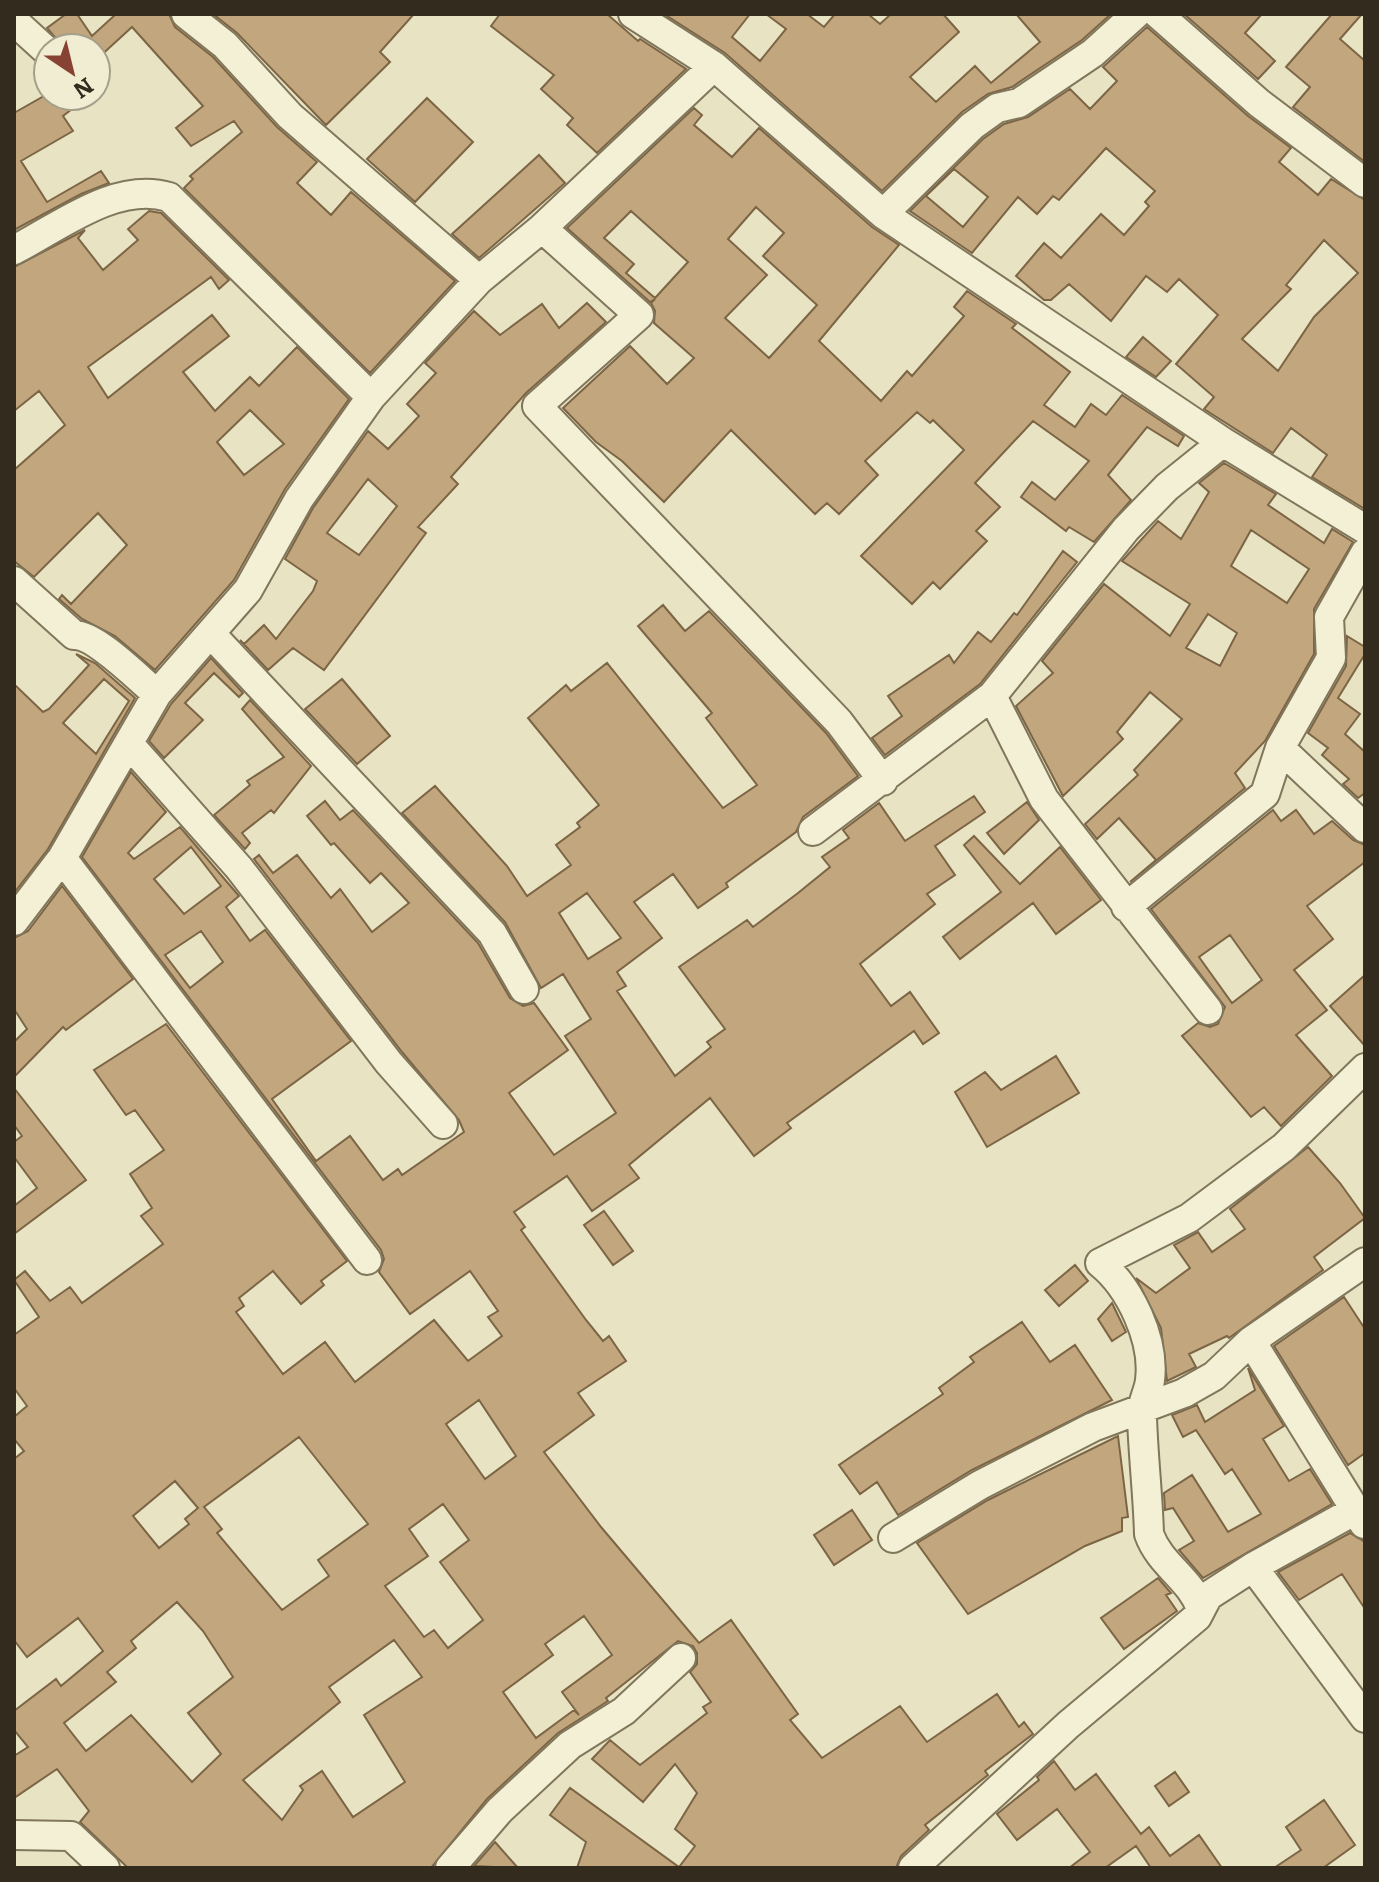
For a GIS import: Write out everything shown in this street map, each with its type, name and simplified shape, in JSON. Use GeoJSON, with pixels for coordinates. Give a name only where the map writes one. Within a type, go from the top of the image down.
{"type":"FeatureCollection","features":[{"type":"Feature","properties":{"kind":"street"},"geometry":{"type":"LineString","coordinates":[[186,14],[225,45],[290,116],[479,280]]}},
{"type":"Feature","properties":{"kind":"street"},"geometry":{"type":"LineString","coordinates":[[633,14],[714,66],[883,214],[1223,442],[1365,529]]}},
{"type":"Feature","properties":{"kind":"street"},"geometry":{"type":"LineString","coordinates":[[883,214],[972,126],[997,108],[1019,103],[1093,53],[1136,14]]}},
{"type":"Feature","properties":{"kind":"street"},"geometry":{"type":"LineString","coordinates":[[1158,14],[1259,103],[1365,183]]}},
{"type":"Feature","properties":{"kind":"street"},"geometry":{"type":"LineString","coordinates":[[14,21],[32,37]]}},
{"type":"Feature","properties":{"kind":"street"},"geometry":{"type":"LineString","coordinates":[[14,921],[62,858],[157,694],[212,635],[248,590],[299,499],[371,397],[479,280],[542,228],[714,66]]}},
{"type":"Feature","properties":{"kind":"street"},"geometry":{"type":"LineString","coordinates":[[14,250],[109,201],[132,193],[153,192],[169,197],[371,397]]}},
{"type":"Feature","properties":{"kind":"street"},"geometry":{"type":"LineString","coordinates":[[542,228],[639,315],[537,406],[839,722],[883,781]]}},
{"type":"Feature","properties":{"kind":"street"},"geometry":{"type":"LineString","coordinates":[[813,831],[992,696],[1126,529],[1167,487],[1223,442]]}},
{"type":"Feature","properties":{"kind":"street"},"geometry":{"type":"LineString","coordinates":[[1126,907],[1265,794],[1280,748],[1331,658],[1329,617],[1365,553]]}},
{"type":"Feature","properties":{"kind":"street"},"geometry":{"type":"LineString","coordinates":[[14,581],[74,635],[81,635],[102,649],[157,694]]}},
{"type":"Feature","properties":{"kind":"street"},"geometry":{"type":"LineString","coordinates":[[212,635],[492,933],[524,989]]}},
{"type":"Feature","properties":{"kind":"street"},"geometry":{"type":"LineString","coordinates":[[992,696],[1044,799],[1208,1010]]}},
{"type":"Feature","properties":{"kind":"street"},"geometry":{"type":"LineString","coordinates":[[130,745],[239,868],[389,1063],[443,1124]]}},
{"type":"Feature","properties":{"kind":"street"},"geometry":{"type":"LineString","coordinates":[[1280,748],[1365,828]]}},
{"type":"Feature","properties":{"kind":"street"},"geometry":{"type":"LineString","coordinates":[[62,858],[367,1260]]}},
{"type":"Feature","properties":{"kind":"street"},"geometry":{"type":"LineString","coordinates":[[1201,1609],[1196,1593],[1156,1552],[1149,1534],[1141,1411],[1151,1379],[1146,1339],[1120,1286],[1100,1263],[1189,1218],[1284,1147],[1365,1068]]}},
{"type":"Feature","properties":{"kind":"street"},"geometry":{"type":"LineString","coordinates":[[893,1538],[980,1485],[1093,1427],[1184,1393],[1214,1376],[1251,1341],[1365,1262]]}},
{"type":"Feature","properties":{"kind":"street"},"geometry":{"type":"LineString","coordinates":[[913,1868],[1068,1725],[1197,1617],[1208,1596],[1253,1567],[1360,1519],[1251,1341]]}},
{"type":"Feature","properties":{"kind":"street"},"geometry":{"type":"LineString","coordinates":[[1253,1567],[1365,1718]]}},
{"type":"Feature","properties":{"kind":"street"},"geometry":{"type":"LineString","coordinates":[[450,1868],[500,1810],[570,1745],[624,1711],[681,1658]]}},
{"type":"Feature","properties":{"kind":"street"},"geometry":{"type":"LineString","coordinates":[[14,1835],[71,1836],[105,1868]]}},
{"type":"Feature","properties":{"kind":"building"},"geometry":{"type":"Polygon","coordinates":[[[66,14],[77,14],[89,32],[50,32],[47,28],[66,14]]]}},
{"type":"Feature","properties":{"kind":"building"},"geometry":{"type":"Polygon","coordinates":[[[116,14],[169,14],[175,27],[213,57],[277,127],[317,162],[297,183],[331,215],[351,192],[455,281],[370,373],[184,188],[193,179],[190,176],[242,132],[234,121],[191,146],[176,128],[203,106],[132,27],[112,45],[112,32],[96,32],[116,14]]]}},
{"type":"Feature","properties":{"kind":"building"},"geometry":{"type":"Polygon","coordinates":[[[213,14],[414,14],[380,52],[390,62],[326,125],[237,33],[213,14]]]}},
{"type":"Feature","properties":{"kind":"building"},"geometry":{"type":"Polygon","coordinates":[[[500,14],[607,14],[638,41],[640,39],[686,69],[597,153],[567,125],[573,118],[541,89],[554,75],[491,26],[500,14]]]}},
{"type":"Feature","properties":{"kind":"building"},"geometry":{"type":"Polygon","coordinates":[[[664,14],[750,14],[732,37],[760,61],[786,29],[766,14],[807,14],[824,27],[835,14],[868,14],[880,24],[891,14],[943,14],[959,32],[910,77],[936,102],[975,66],[991,83],[1040,42],[1016,14],[1111,14],[1082,40],[1012,87],[988,94],[962,112],[882,191],[725,53],[664,14]]]}},
{"type":"Feature","properties":{"kind":"building"},"geometry":{"type":"Polygon","coordinates":[[[1184,14],[1262,14],[1245,33],[1275,61],[1258,79],[1184,14]]]}},
{"type":"Feature","properties":{"kind":"building"},"geometry":{"type":"Polygon","coordinates":[[[1332,14],[1362,14],[1340,39],[1365,61],[1365,162],[1293,107],[1310,87],[1286,67],[1332,14]]]}},
{"type":"Feature","properties":{"kind":"building"},"geometry":{"type":"Polygon","coordinates":[[[1147,27],[1248,116],[1291,148],[1279,162],[1318,195],[1331,179],[1365,200],[1365,509],[1312,477],[1327,455],[1291,428],[1273,453],[1204,409],[1214,397],[1176,364],[1218,315],[1179,279],[1167,292],[1146,276],[1111,321],[1069,284],[1051,300],[1044,300],[1016,276],[1044,243],[1061,258],[1101,214],[1124,235],[1149,206],[1145,202],[1155,191],[1106,148],[1059,200],[1053,196],[1037,214],[1018,197],[972,253],[910,211],[983,139],[1004,124],[1028,117],[1070,89],[1090,109],[1117,81],[1103,67],[1147,27]],[[954,169],[926,196],[963,227],[988,197],[954,169]],[[1324,240],[1286,285],[1291,289],[1242,339],[1278,371],[1314,317],[1358,273],[1324,240]]]}},
{"type":"Feature","properties":{"kind":"building"},"geometry":{"type":"Polygon","coordinates":[[[427,98],[473,142],[415,202],[367,159],[427,98]]]}},
{"type":"Feature","properties":{"kind":"building"},"geometry":{"type":"Polygon","coordinates":[[[32,103],[32,112],[68,112],[63,116],[73,131],[21,161],[47,202],[101,171],[109,183],[81,194],[14,230],[14,113],[32,103]]]}},
{"type":"Feature","properties":{"kind":"building"},"geometry":{"type":"Polygon","coordinates":[[[694,108],[702,115],[694,125],[732,157],[759,128],[872,227],[899,245],[819,341],[881,401],[907,371],[912,376],[964,316],[954,307],[967,291],[1016,324],[1012,328],[1070,372],[1044,405],[1075,427],[1091,404],[1106,415],[1122,395],[1184,436],[1178,446],[1147,427],[1108,475],[1131,500],[1094,542],[1069,527],[1066,531],[1021,497],[1032,482],[1055,500],[1089,461],[1033,421],[975,483],[1000,507],[976,531],[987,541],[940,589],[933,582],[912,604],[861,556],[964,450],[933,420],[930,423],[917,412],[865,461],[878,475],[839,514],[827,503],[815,514],[731,430],[664,502],[622,461],[596,442],[563,408],[630,346],[667,384],[694,358],[654,323],[655,311],[651,303],[655,299],[650,302],[567,228],[694,108]],[[756,207],[728,239],[767,275],[725,318],[769,358],[817,305],[763,256],[784,233],[756,207]],[[631,211],[604,238],[634,264],[626,273],[655,298],[688,262],[631,211]]]}},
{"type":"Feature","properties":{"kind":"building"},"geometry":{"type":"Polygon","coordinates":[[[539,155],[565,183],[479,258],[452,234],[539,155]]]}},
{"type":"Feature","properties":{"kind":"building"},"geometry":{"type":"Polygon","coordinates":[[[149,211],[161,213],[229,280],[219,289],[211,277],[88,367],[108,398],[212,315],[229,336],[183,372],[215,411],[250,377],[259,386],[297,347],[349,399],[285,489],[234,580],[155,670],[115,636],[82,619],[59,599],[62,595],[71,604],[127,545],[98,513],[34,577],[14,561],[14,470],[65,425],[39,391],[14,411],[14,267],[85,230],[78,238],[103,270],[138,240],[128,229],[149,211]],[[250,410],[217,442],[244,475],[284,444],[250,410]]]}},
{"type":"Feature","properties":{"kind":"building"},"geometry":{"type":"Polygon","coordinates":[[[587,303],[606,322],[526,393],[451,477],[458,484],[418,527],[426,533],[324,670],[293,648],[268,670],[240,640],[244,644],[264,625],[276,639],[313,591],[317,581],[285,559],[313,508],[368,431],[388,449],[419,416],[407,404],[436,373],[425,363],[474,311],[500,335],[542,304],[559,328],[587,303]],[[368,479],[327,533],[359,555],[397,506],[368,479]]]}},
{"type":"Feature","properties":{"kind":"building"},"geometry":{"type":"Polygon","coordinates":[[[1143,337],[1171,361],[1156,377],[1126,357],[1143,337]]]}},
{"type":"Feature","properties":{"kind":"building"},"geometry":{"type":"Polygon","coordinates":[[[1224,463],[1276,494],[1268,505],[1324,543],[1332,529],[1353,542],[1314,609],[1314,654],[1265,741],[1235,773],[1245,788],[1130,882],[1156,860],[1119,818],[1097,839],[1085,824],[1138,775],[1134,770],[1182,719],[1150,692],[1117,732],[1123,739],[1063,796],[1016,706],[1053,673],[1042,661],[1104,584],[1170,636],[1190,604],[1122,561],[1158,521],[1181,539],[1209,492],[1199,483],[1224,463]],[[1251,530],[1231,566],[1287,603],[1309,569],[1251,530]],[[1208,614],[1186,648],[1220,666],[1237,633],[1208,614]]]}},
{"type":"Feature","properties":{"kind":"building"},"geometry":{"type":"Polygon","coordinates":[[[1063,551],[1077,562],[980,684],[885,755],[872,738],[902,716],[888,696],[949,655],[954,663],[978,632],[991,642],[1014,613],[1017,615],[1063,551]]]}},
{"type":"Feature","properties":{"kind":"building"},"geometry":{"type":"Polygon","coordinates":[[[663,605],[685,631],[709,611],[826,733],[858,776],[803,817],[796,832],[726,883],[728,887],[698,908],[673,874],[634,902],[662,938],[617,972],[626,986],[617,991],[675,1076],[711,1047],[707,1042],[725,1029],[679,967],[747,920],[753,927],[830,867],[822,857],[849,838],[843,830],[879,803],[905,841],[974,796],[985,812],[935,846],[955,875],[927,894],[935,904],[860,964],[891,1006],[910,992],[939,1033],[923,1044],[914,1031],[787,1123],[791,1128],[754,1156],[710,1098],[629,1165],[639,1178],[592,1211],[567,1176],[514,1212],[525,1227],[521,1230],[586,1320],[603,1341],[609,1336],[626,1361],[578,1393],[594,1415],[544,1452],[601,1527],[699,1643],[731,1620],[798,1714],[790,1720],[822,1758],[900,1706],[927,1742],[997,1694],[1019,1727],[1024,1722],[1033,1734],[985,1771],[988,1775],[925,1825],[929,1830],[901,1856],[896,1868],[577,1868],[586,1842],[550,1815],[570,1788],[679,1867],[695,1846],[675,1829],[697,1793],[675,1764],[643,1802],[592,1759],[610,1740],[640,1765],[707,1713],[703,1707],[711,1702],[690,1672],[697,1664],[697,1653],[693,1646],[678,1641],[606,1698],[608,1701],[558,1733],[487,1799],[431,1868],[128,1868],[80,1822],[89,1811],[57,1769],[14,1798],[14,1756],[28,1747],[14,1730],[14,1711],[56,1679],[61,1686],[103,1651],[78,1618],[27,1657],[14,1640],[14,1459],[24,1451],[14,1439],[14,1417],[27,1406],[14,1388],[14,1335],[39,1317],[14,1280],[25,1271],[50,1301],[70,1287],[82,1303],[163,1244],[141,1216],[152,1208],[130,1174],[164,1150],[135,1110],[126,1115],[94,1070],[166,1024],[347,1261],[321,1281],[324,1285],[301,1304],[273,1271],[239,1298],[244,1306],[236,1312],[283,1374],[325,1342],[355,1382],[434,1320],[468,1361],[502,1336],[488,1317],[498,1311],[470,1271],[410,1314],[379,1272],[384,1259],[381,1250],[82,857],[131,772],[166,812],[128,853],[134,859],[180,827],[239,896],[226,907],[250,941],[265,930],[351,1041],[272,1099],[316,1161],[350,1136],[383,1180],[398,1169],[402,1175],[464,1132],[459,1120],[402,1052],[254,859],[259,855],[273,873],[297,855],[331,898],[340,889],[372,932],[409,903],[381,873],[370,883],[307,816],[325,801],[340,820],[353,810],[478,943],[510,998],[523,1006],[534,1003],[568,1050],[509,1093],[554,1155],[616,1113],[565,1036],[591,1019],[563,974],[541,988],[505,922],[402,813],[435,786],[507,866],[527,896],[571,865],[556,845],[580,827],[577,823],[599,805],[528,718],[566,685],[571,691],[607,663],[723,808],[757,785],[706,718],[712,713],[638,626],[663,605]],[[191,847],[154,879],[184,914],[221,886],[191,847]],[[587,893],[559,913],[588,959],[621,938],[587,893]],[[201,931],[165,955],[190,988],[223,962],[201,931]],[[479,1400],[446,1424],[485,1479],[516,1456],[479,1400]],[[299,1437],[204,1507],[222,1529],[217,1533],[282,1610],[329,1576],[318,1560],[368,1524],[299,1437]],[[175,1481],[133,1516],[159,1548],[189,1524],[185,1519],[198,1508],[175,1481]],[[443,1504],[409,1529],[428,1556],[385,1586],[424,1637],[434,1630],[448,1648],[483,1620],[440,1562],[469,1540],[443,1504]],[[177,1602],[131,1641],[136,1648],[107,1672],[116,1682],[64,1723],[86,1751],[131,1715],[192,1782],[221,1754],[188,1713],[233,1677],[203,1631],[177,1602]],[[584,1616],[545,1644],[553,1655],[503,1692],[536,1738],[574,1710],[579,1715],[562,1692],[612,1655],[584,1616]],[[394,1640],[329,1687],[340,1702],[243,1780],[282,1820],[303,1790],[300,1786],[322,1771],[353,1817],[405,1782],[364,1715],[422,1677],[394,1640]]]}},
{"type":"Feature","properties":{"kind":"building"},"geometry":{"type":"Polygon","coordinates":[[[1347,636],[1365,647],[1365,654],[1338,698],[1360,714],[1345,734],[1365,752],[1365,793],[1358,798],[1343,784],[1349,779],[1322,755],[1328,748],[1308,733],[1346,666],[1347,636]]]}},
{"type":"Feature","properties":{"kind":"building"},"geometry":{"type":"Polygon","coordinates":[[[76,654],[95,663],[135,698],[48,849],[14,893],[14,684],[43,712],[89,665],[76,654]],[[104,679],[63,723],[96,754],[129,701],[104,679]]]}},
{"type":"Feature","properties":{"kind":"building"},"geometry":{"type":"Polygon","coordinates":[[[211,658],[243,693],[239,697],[214,673],[185,703],[203,720],[164,758],[149,741],[171,704],[211,658]]]}},
{"type":"Feature","properties":{"kind":"building"},"geometry":{"type":"Polygon","coordinates":[[[342,679],[390,736],[357,764],[305,709],[342,679]]]}},
{"type":"Feature","properties":{"kind":"building"},"geometry":{"type":"Polygon","coordinates":[[[250,700],[311,766],[274,813],[271,810],[242,833],[250,843],[245,849],[214,815],[250,785],[247,781],[284,757],[242,709],[250,700]]]}},
{"type":"Feature","properties":{"kind":"building"},"geometry":{"type":"Polygon","coordinates":[[[1027,802],[1039,820],[1004,854],[987,833],[1027,802]]]}},
{"type":"Feature","properties":{"kind":"building"},"geometry":{"type":"Polygon","coordinates":[[[1273,810],[1281,821],[1296,810],[1314,834],[1332,821],[1353,840],[1365,845],[1365,862],[1307,906],[1333,939],[1294,970],[1327,1010],[1296,1035],[1332,1076],[1281,1126],[1264,1107],[1251,1117],[1182,1036],[1198,1023],[1210,1027],[1218,1024],[1225,1007],[1151,909],[1273,810]],[[1230,935],[1199,957],[1232,1003],[1262,980],[1230,935]]]}},
{"type":"Feature","properties":{"kind":"building"},"geometry":{"type":"Polygon","coordinates":[[[974,836],[1020,884],[1060,847],[1101,900],[1056,934],[1033,903],[960,959],[943,937],[1001,892],[964,845],[974,836]]]}},
{"type":"Feature","properties":{"kind":"building"},"geometry":{"type":"Polygon","coordinates":[[[62,886],[133,979],[66,1030],[63,1027],[14,1077],[14,1042],[27,1029],[14,1009],[14,938],[28,931],[62,886]]]}},
{"type":"Feature","properties":{"kind":"building"},"geometry":{"type":"Polygon","coordinates":[[[1365,975],[1365,1046],[1330,1006],[1365,975]]]}},
{"type":"Feature","properties":{"kind":"building"},"geometry":{"type":"Polygon","coordinates":[[[1056,1056],[1079,1093],[987,1147],[955,1092],[985,1072],[1001,1090],[1056,1056]]]}},
{"type":"Feature","properties":{"kind":"building"},"geometry":{"type":"Polygon","coordinates":[[[14,1088],[86,1180],[14,1234],[14,1206],[37,1188],[14,1157],[14,1142],[22,1136],[14,1125],[14,1088]]]}},
{"type":"Feature","properties":{"kind":"building"},"geometry":{"type":"Polygon","coordinates":[[[1308,1147],[1340,1183],[1365,1218],[1314,1257],[1323,1270],[1229,1338],[1227,1336],[1189,1354],[1196,1367],[1167,1381],[1161,1328],[1136,1278],[1156,1293],[1190,1268],[1174,1245],[1198,1232],[1212,1252],[1245,1229],[1230,1209],[1308,1147]]]}},
{"type":"Feature","properties":{"kind":"building"},"geometry":{"type":"Polygon","coordinates":[[[604,1211],[633,1251],[613,1265],[584,1225],[604,1211]]]}},
{"type":"Feature","properties":{"kind":"building"},"geometry":{"type":"Polygon","coordinates":[[[1075,1265],[1088,1281],[1059,1306],[1045,1290],[1075,1265]]]}},
{"type":"Feature","properties":{"kind":"building"},"geometry":{"type":"Polygon","coordinates":[[[1344,1297],[1365,1329],[1365,1453],[1348,1465],[1274,1346],[1344,1297]]]}},
{"type":"Feature","properties":{"kind":"building"},"geometry":{"type":"Polygon","coordinates":[[[1112,1303],[1126,1332],[1112,1341],[1098,1319],[1112,1303]]]}},
{"type":"Feature","properties":{"kind":"building"},"geometry":{"type":"Polygon","coordinates":[[[1022,1322],[1050,1362],[1075,1345],[1112,1400],[972,1470],[898,1515],[877,1482],[860,1494],[839,1465],[943,1394],[939,1388],[974,1362],[970,1357],[1022,1322]]]}},
{"type":"Feature","properties":{"kind":"building"},"geometry":{"type":"Polygon","coordinates":[[[1248,1368],[1284,1426],[1263,1439],[1289,1481],[1310,1469],[1332,1504],[1203,1578],[1179,1550],[1194,1541],[1173,1508],[1165,1510],[1164,1493],[1192,1475],[1228,1532],[1261,1514],[1232,1469],[1225,1474],[1196,1430],[1183,1437],[1172,1415],[1197,1405],[1205,1422],[1255,1390],[1248,1368]]]}},
{"type":"Feature","properties":{"kind":"building"},"geometry":{"type":"Polygon","coordinates":[[[1118,1436],[1128,1517],[1122,1518],[1122,1531],[1085,1546],[968,1614],[917,1543],[988,1500],[1118,1436]]]}},
{"type":"Feature","properties":{"kind":"building"},"geometry":{"type":"Polygon","coordinates":[[[852,1510],[872,1540],[834,1565],[814,1535],[852,1510]]]}},
{"type":"Feature","properties":{"kind":"building"},"geometry":{"type":"Polygon","coordinates":[[[1350,1533],[1365,1542],[1365,1609],[1342,1574],[1299,1600],[1278,1572],[1350,1533]]]}},
{"type":"Feature","properties":{"kind":"building"},"geometry":{"type":"Polygon","coordinates":[[[1158,1578],[1171,1593],[1166,1595],[1177,1611],[1124,1649],[1101,1618],[1158,1578]]]}},
{"type":"Feature","properties":{"kind":"building"},"geometry":{"type":"Polygon","coordinates":[[[1054,1761],[1075,1790],[1096,1774],[1141,1834],[1149,1827],[1170,1856],[1199,1835],[1222,1868],[1151,1868],[1136,1846],[1105,1868],[1069,1868],[1090,1852],[1057,1809],[1017,1840],[997,1814],[1039,1780],[1037,1777],[1054,1761]]]}},
{"type":"Feature","properties":{"kind":"building"},"geometry":{"type":"Polygon","coordinates":[[[1175,1772],[1189,1792],[1169,1806],[1155,1786],[1175,1772]]]}},
{"type":"Feature","properties":{"kind":"building"},"geometry":{"type":"Polygon","coordinates":[[[1324,1800],[1355,1845],[1323,1868],[1274,1868],[1301,1850],[1286,1827],[1324,1800]]]}},
{"type":"Feature","properties":{"kind":"building"},"geometry":{"type":"Polygon","coordinates":[[[495,1842],[518,1868],[474,1866],[495,1842]]]}}]}
